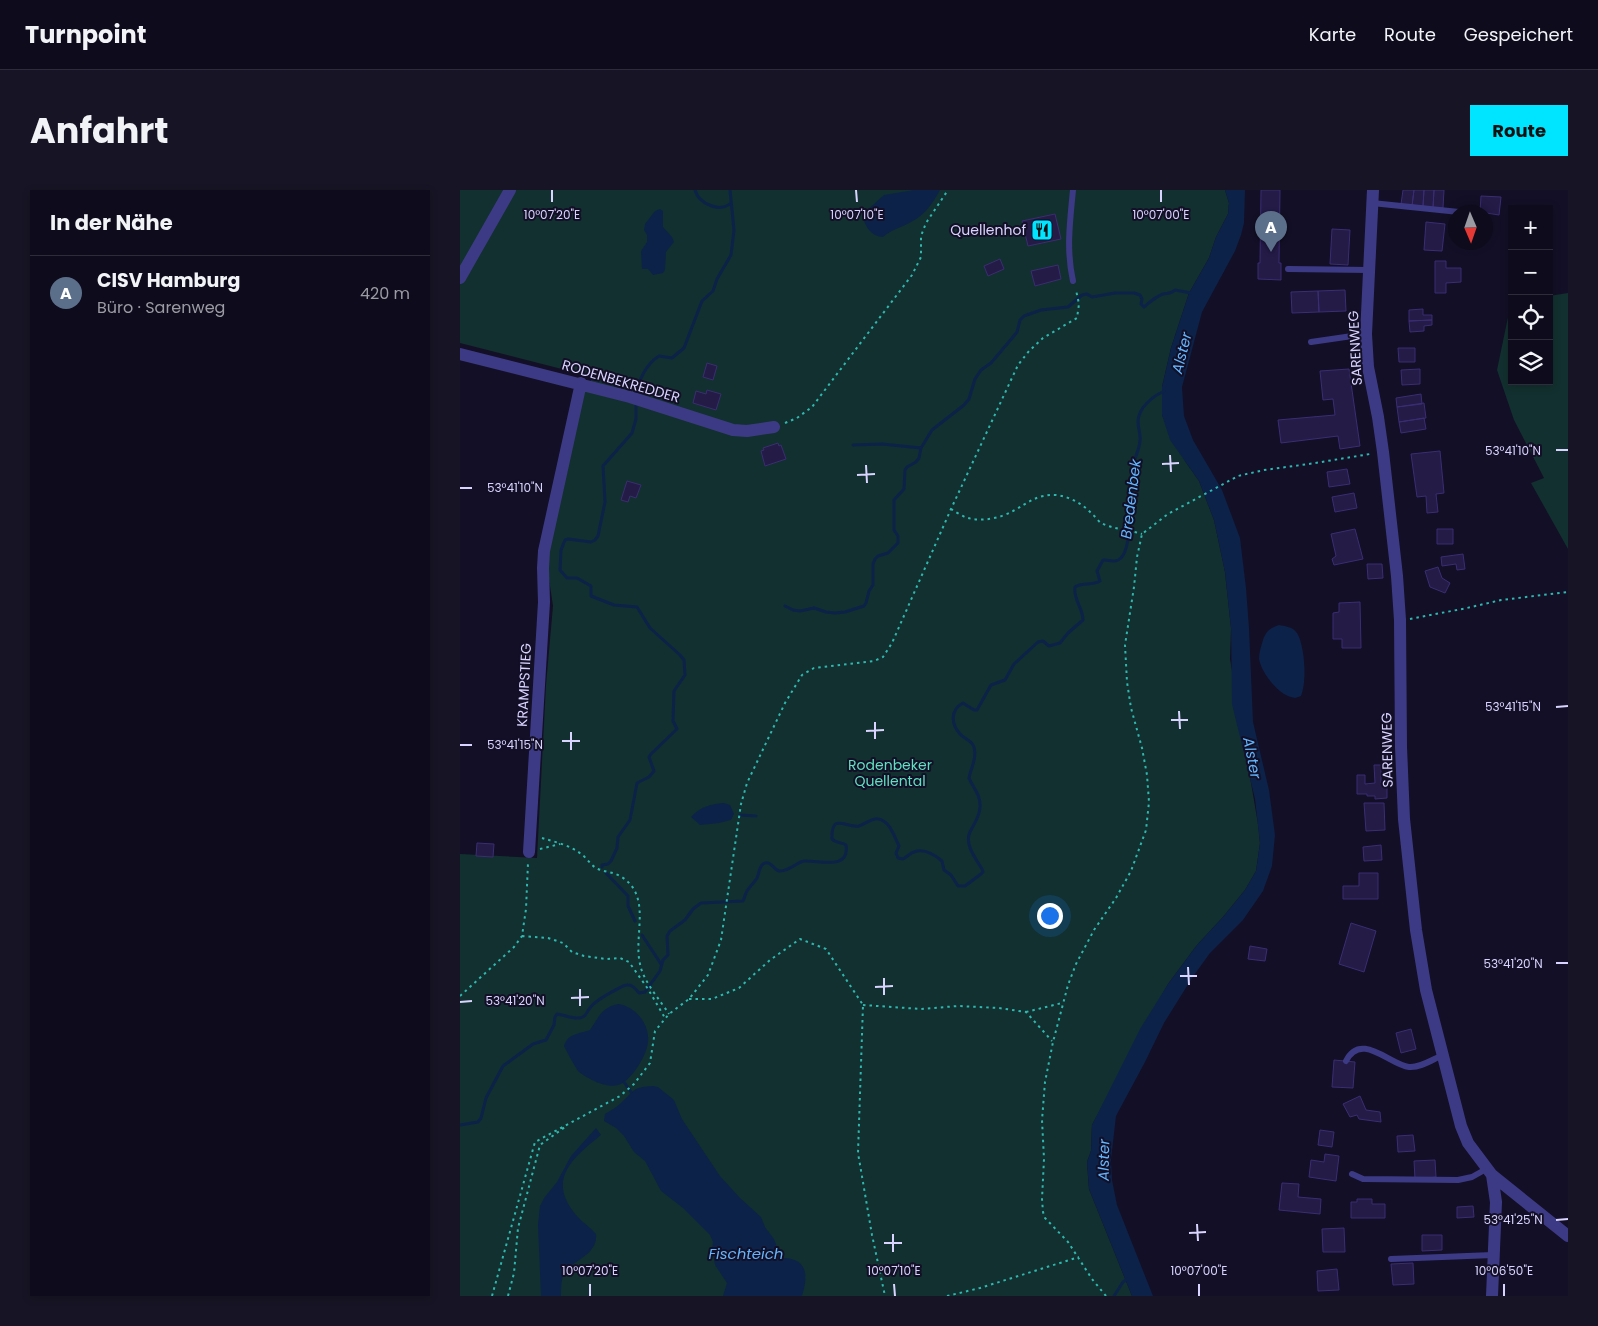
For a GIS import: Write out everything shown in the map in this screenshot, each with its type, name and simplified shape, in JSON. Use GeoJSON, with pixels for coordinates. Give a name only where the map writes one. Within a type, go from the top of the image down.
{"type":"FeatureCollection","features":[{"type":"Feature","properties":{"kind":"street"},"geometry":{"type":"LineString","coordinates":[[460,278],[510,190]]}},
{"type":"Feature","properties":{"kind":"street","name":"SARENWEG"},"geometry":{"type":"LineString","coordinates":[[1373,190],[1366,334],[1368,367],[1383,452],[1397,576],[1404,819],[1426,990],[1461,1126],[1468,1143],[1490,1171],[1568,1236]]}},
{"type":"Feature","properties":{"kind":"street","name":"RODENBEKREDDER"},"geometry":{"type":"LineString","coordinates":[[460,354],[581,383],[733,430],[747,431],[774,427]]}},
{"type":"Feature","properties":{"kind":"street","name":"KRAMPSTIEG"},"geometry":{"type":"LineString","coordinates":[[529,852],[544,602],[542,568],[544,551],[581,383]]}},
{"type":"Feature","properties":{"kind":"street"},"geometry":{"type":"LineString","coordinates":[[1490,1171],[1496,1202],[1492,1296]]}},
{"type":"Feature","properties":{"kind":"lane"},"geometry":{"type":"LineString","coordinates":[[1073,190],[1068,242],[1069,264],[1073,281]]}},
{"type":"Feature","properties":{"kind":"lane"},"geometry":{"type":"LineString","coordinates":[[1372,203],[1448,211]]}},
{"type":"Feature","properties":{"kind":"lane"},"geometry":{"type":"LineString","coordinates":[[1288,269],[1369,270]]}},
{"type":"Feature","properties":{"kind":"lane"},"geometry":{"type":"LineString","coordinates":[[1311,342],[1366,334]]}},
{"type":"Feature","properties":{"kind":"lane"},"geometry":{"type":"LineString","coordinates":[[1346,1061],[1348,1056],[1362,1049],[1379,1052],[1403,1066],[1422,1065],[1443,1055]]}},
{"type":"Feature","properties":{"kind":"lane"},"geometry":{"type":"LineString","coordinates":[[1352,1174],[1363,1179],[1458,1180],[1490,1171]]}},
{"type":"Feature","properties":{"kind":"lane"},"geometry":{"type":"LineString","coordinates":[[1391,1259],[1493,1255]]}},
{"type":"Feature","properties":{"kind":"path"},"geometry":{"type":"LineString","coordinates":[[774,427],[797,418],[812,407],[891,301],[904,287],[921,257],[921,236],[926,223],[948,190]]}},
{"type":"Feature","properties":{"kind":"path"},"geometry":{"type":"LineString","coordinates":[[492,1296],[535,1142],[620,1096],[634,1084],[650,1063],[654,1031],[669,1014],[689,999],[708,975],[721,940],[741,804],[747,783],[792,690],[802,675],[814,668],[874,661],[883,657],[892,643],[1018,365],[1043,338],[1077,318],[1079,304],[1077,292]]}},
{"type":"Feature","properties":{"kind":"path"},"geometry":{"type":"LineString","coordinates":[[1105,1295],[1092,1279],[1068,1242],[1045,1218],[1043,1212],[1044,1159],[1042,1120],[1045,1082],[1062,1003],[1076,964],[1094,930],[1116,898],[1131,871],[1146,830],[1149,802],[1147,775],[1142,748],[1130,708],[1125,645],[1142,534],[1184,504],[1238,476],[1264,470],[1383,452]]}},
{"type":"Feature","properties":{"kind":"path"},"geometry":{"type":"LineString","coordinates":[[951,510],[968,518],[983,520],[1002,517],[1028,501],[1055,495],[1081,504],[1100,522],[1142,534]]}},
{"type":"Feature","properties":{"kind":"path"},"geometry":{"type":"LineString","coordinates":[[1405,619],[1501,600],[1568,592]]}},
{"type":"Feature","properties":{"kind":"path"},"geometry":{"type":"LineString","coordinates":[[530,835],[571,848],[582,854],[598,869],[619,875],[628,881],[639,900],[638,940],[640,965],[646,979],[669,1014]]}},
{"type":"Feature","properties":{"kind":"path"},"geometry":{"type":"LineString","coordinates":[[460,996],[514,947],[522,936],[526,909],[529,852],[561,844]]}},
{"type":"Feature","properties":{"kind":"path"},"geometry":{"type":"LineString","coordinates":[[522,936],[548,938],[562,944],[572,952],[584,956],[606,959],[620,958],[629,962],[648,988],[665,1018]]}},
{"type":"Feature","properties":{"kind":"path"},"geometry":{"type":"LineString","coordinates":[[689,999],[712,999],[739,988],[770,960],[800,939],[826,949],[863,1005],[858,1153],[885,1296]]}},
{"type":"Feature","properties":{"kind":"path"},"geometry":{"type":"LineString","coordinates":[[863,1005],[921,1009],[958,1006],[999,1008],[1026,1012],[1062,1003]]}},
{"type":"Feature","properties":{"kind":"path"},"geometry":{"type":"LineString","coordinates":[[1026,1012],[1053,1042]]}},
{"type":"Feature","properties":{"kind":"path"},"geometry":{"type":"LineString","coordinates":[[508,1296],[514,1273],[518,1228],[540,1146],[571,1123]]}},
{"type":"Feature","properties":{"kind":"path"},"geometry":{"type":"LineString","coordinates":[[947,1296],[980,1288],[1079,1257]]}},
{"type":"Feature","properties":{"kind":"green space","name":"Rodenbeker Quellental"},"geometry":{"type":"Polygon","coordinates":[[[460,190],[1225,190],[1229,203],[1228,214],[1216,237],[1209,258],[1189,293],[1171,348],[1162,387],[1162,415],[1185,461],[1199,481],[1214,520],[1225,572],[1231,628],[1230,659],[1260,843],[1256,871],[1245,890],[1197,945],[1168,984],[1092,1125],[1091,1151],[1087,1162],[1089,1189],[1132,1296],[460,1296],[460,854],[537,858],[546,685],[553,606],[546,559],[585,390],[593,377],[460,343],[460,190]]]}},
{"type":"Feature","properties":{"kind":"green space"},"geometry":{"type":"Polygon","coordinates":[[[1568,293],[1568,549],[1531,483],[1544,478],[1514,420],[1497,370],[1508,317],[1508,385],[1553,385],[1553,295],[1568,293]]]}},
{"type":"Feature","properties":{"kind":"water"},"geometry":{"type":"Polygon","coordinates":[[[914,190],[940,190],[928,208],[911,222],[883,237],[875,235],[869,230],[863,214],[884,195],[914,190]]]}},
{"type":"Feature","properties":{"kind":"water","name":"Alster"},"geometry":{"type":"Polygon","coordinates":[[[1225,190],[1245,190],[1244,223],[1235,251],[1202,312],[1182,387],[1184,416],[1193,440],[1222,490],[1240,538],[1249,628],[1253,722],[1269,790],[1275,835],[1272,866],[1263,891],[1243,920],[1210,953],[1192,978],[1164,1023],[1116,1116],[1111,1160],[1112,1180],[1117,1205],[1153,1296],[1132,1296],[1089,1189],[1087,1162],[1091,1151],[1092,1125],[1140,1029],[1168,984],[1197,945],[1245,890],[1256,871],[1260,843],[1255,799],[1232,704],[1231,628],[1225,572],[1214,520],[1199,481],[1170,440],[1162,415],[1162,387],[1171,348],[1189,293],[1209,258],[1216,237],[1228,214],[1229,203],[1225,190]]]}},
{"type":"Feature","properties":{"kind":"water"},"geometry":{"type":"Polygon","coordinates":[[[660,209],[663,211],[663,227],[674,242],[666,252],[665,270],[663,273],[653,275],[648,269],[642,269],[641,251],[647,242],[647,235],[644,230],[645,224],[655,211],[660,209]]]}},
{"type":"Feature","properties":{"kind":"water"},"geometry":{"type":"Polygon","coordinates":[[[1279,625],[1293,629],[1297,633],[1302,646],[1304,664],[1303,690],[1301,696],[1295,698],[1284,694],[1272,683],[1262,669],[1259,659],[1265,634],[1279,625]]]}},
{"type":"Feature","properties":{"kind":"water"},"geometry":{"type":"Polygon","coordinates":[[[724,803],[730,805],[734,814],[731,820],[700,825],[691,817],[706,807],[724,803]]]}},
{"type":"Feature","properties":{"kind":"water"},"geometry":{"type":"Polygon","coordinates":[[[618,1004],[630,1008],[640,1017],[647,1029],[648,1042],[641,1061],[633,1074],[623,1083],[615,1086],[601,1084],[579,1072],[564,1046],[571,1036],[590,1030],[604,1010],[618,1004]]]}},
{"type":"Feature","properties":{"kind":"water","name":"Fischteich"},"geometry":{"type":"Polygon","coordinates":[[[653,1086],[658,1087],[674,1100],[682,1119],[720,1176],[761,1217],[765,1227],[774,1239],[777,1254],[780,1258],[796,1260],[804,1268],[805,1281],[802,1296],[723,1296],[727,1283],[715,1265],[712,1249],[713,1242],[710,1235],[683,1208],[661,1191],[645,1161],[634,1152],[624,1136],[616,1128],[604,1121],[605,1114],[635,1090],[653,1086]]]}},
{"type":"Feature","properties":{"kind":"water"},"geometry":{"type":"Polygon","coordinates":[[[596,1128],[601,1135],[573,1161],[563,1180],[563,1191],[567,1202],[576,1215],[596,1234],[595,1242],[589,1253],[567,1270],[563,1276],[561,1296],[541,1296],[538,1225],[540,1206],[557,1182],[571,1156],[596,1128]]]}},
{"type":"Feature","properties":{"kind":"building"},"geometry":{"type":"Polygon","coordinates":[[[1261,190],[1280,190],[1279,263],[1281,263],[1281,280],[1258,279],[1261,190]]]}},
{"type":"Feature","properties":{"kind":"building"},"geometry":{"type":"Polygon","coordinates":[[[1403,190],[1414,190],[1412,206],[1401,204],[1403,190]]]}},
{"type":"Feature","properties":{"kind":"building"},"geometry":{"type":"Polygon","coordinates":[[[1414,190],[1424,190],[1423,206],[1412,206],[1414,190]]]}},
{"type":"Feature","properties":{"kind":"building"},"geometry":{"type":"Polygon","coordinates":[[[1424,190],[1434,190],[1433,208],[1423,206],[1424,190]]]}},
{"type":"Feature","properties":{"kind":"building"},"geometry":{"type":"Polygon","coordinates":[[[1434,190],[1444,190],[1443,208],[1433,208],[1434,190]]]}},
{"type":"Feature","properties":{"kind":"building"},"geometry":{"type":"Polygon","coordinates":[[[1481,196],[1501,197],[1499,215],[1493,214],[1493,205],[1480,205],[1481,196]]]}},
{"type":"Feature","properties":{"kind":"building","name":"Quellenhof"},"geometry":{"type":"Polygon","coordinates":[[[1055,214],[1061,239],[1028,246],[1022,221],[1055,214]]]}},
{"type":"Feature","properties":{"kind":"building"},"geometry":{"type":"Polygon","coordinates":[[[1426,222],[1445,224],[1442,251],[1424,250],[1426,222]]]}},
{"type":"Feature","properties":{"kind":"building"},"geometry":{"type":"Polygon","coordinates":[[[1332,229],[1350,230],[1348,265],[1330,264],[1332,229]]]}},
{"type":"Feature","properties":{"kind":"building"},"geometry":{"type":"Polygon","coordinates":[[[1000,259],[1004,269],[988,276],[984,266],[1000,259]]]}},
{"type":"Feature","properties":{"kind":"building"},"geometry":{"type":"Polygon","coordinates":[[[1435,261],[1446,261],[1446,268],[1461,268],[1461,282],[1446,283],[1446,293],[1435,293],[1435,261]]]}},
{"type":"Feature","properties":{"kind":"building"},"geometry":{"type":"Polygon","coordinates":[[[1058,265],[1061,279],[1035,286],[1031,271],[1058,265]]]}},
{"type":"Feature","properties":{"kind":"building"},"geometry":{"type":"Polygon","coordinates":[[[1345,290],[1346,311],[1319,312],[1318,291],[1345,290]]]}},
{"type":"Feature","properties":{"kind":"building"},"geometry":{"type":"Polygon","coordinates":[[[1318,291],[1319,312],[1292,313],[1291,292],[1318,291]]]}},
{"type":"Feature","properties":{"kind":"building"},"geometry":{"type":"Polygon","coordinates":[[[1423,309],[1423,315],[1432,315],[1432,320],[1409,321],[1409,310],[1423,309]]]}},
{"type":"Feature","properties":{"kind":"building"},"geometry":{"type":"Polygon","coordinates":[[[1432,320],[1432,325],[1424,326],[1424,331],[1410,332],[1409,321],[1432,320]]]}},
{"type":"Feature","properties":{"kind":"building"},"geometry":{"type":"Polygon","coordinates":[[[1398,348],[1415,348],[1415,362],[1399,362],[1398,348]]]}},
{"type":"Feature","properties":{"kind":"building"},"geometry":{"type":"Polygon","coordinates":[[[707,363],[717,366],[713,380],[703,377],[707,363]]]}},
{"type":"Feature","properties":{"kind":"building"},"geometry":{"type":"Polygon","coordinates":[[[1349,369],[1360,446],[1340,449],[1338,436],[1281,443],[1278,420],[1335,415],[1333,399],[1323,400],[1320,371],[1349,369]]]}},
{"type":"Feature","properties":{"kind":"building"},"geometry":{"type":"Polygon","coordinates":[[[1420,369],[1420,384],[1402,385],[1401,370],[1420,369]]]}},
{"type":"Feature","properties":{"kind":"building"},"geometry":{"type":"Polygon","coordinates":[[[707,390],[721,394],[716,410],[693,403],[696,391],[706,394],[707,390]]]}},
{"type":"Feature","properties":{"kind":"building"},"geometry":{"type":"Polygon","coordinates":[[[1421,394],[1422,404],[1397,407],[1396,398],[1421,394]]]}},
{"type":"Feature","properties":{"kind":"building"},"geometry":{"type":"Polygon","coordinates":[[[1424,403],[1426,418],[1399,422],[1397,407],[1424,403]]]}},
{"type":"Feature","properties":{"kind":"building"},"geometry":{"type":"Polygon","coordinates":[[[1424,418],[1426,429],[1401,433],[1399,422],[1424,418]]]}},
{"type":"Feature","properties":{"kind":"building"},"geometry":{"type":"Polygon","coordinates":[[[778,443],[779,446],[781,445],[786,459],[765,466],[761,451],[764,450],[763,448],[778,443]]]}},
{"type":"Feature","properties":{"kind":"building"},"geometry":{"type":"Polygon","coordinates":[[[1440,451],[1444,493],[1436,494],[1438,512],[1427,513],[1426,496],[1417,497],[1411,454],[1440,451]]]}},
{"type":"Feature","properties":{"kind":"building"},"geometry":{"type":"Polygon","coordinates":[[[1347,469],[1350,484],[1329,487],[1327,472],[1347,469]]]}},
{"type":"Feature","properties":{"kind":"building"},"geometry":{"type":"Polygon","coordinates":[[[627,481],[641,485],[636,498],[630,496],[628,502],[621,500],[627,481]]]}},
{"type":"Feature","properties":{"kind":"building"},"geometry":{"type":"Polygon","coordinates":[[[1354,493],[1357,508],[1335,512],[1332,497],[1354,493]]]}},
{"type":"Feature","properties":{"kind":"building"},"geometry":{"type":"Polygon","coordinates":[[[1355,529],[1363,559],[1334,565],[1332,559],[1336,556],[1331,534],[1355,529]]]}},
{"type":"Feature","properties":{"kind":"building"},"geometry":{"type":"Polygon","coordinates":[[[1437,529],[1453,529],[1453,544],[1437,544],[1437,529]]]}},
{"type":"Feature","properties":{"kind":"building"},"geometry":{"type":"Polygon","coordinates":[[[1463,554],[1465,569],[1457,570],[1456,564],[1442,566],[1441,557],[1463,554]]]}},
{"type":"Feature","properties":{"kind":"building"},"geometry":{"type":"Polygon","coordinates":[[[1367,564],[1382,564],[1383,578],[1368,579],[1367,564]]]}},
{"type":"Feature","properties":{"kind":"building"},"geometry":{"type":"Polygon","coordinates":[[[1438,567],[1442,578],[1450,583],[1445,593],[1430,587],[1425,571],[1438,567]]]}},
{"type":"Feature","properties":{"kind":"building"},"geometry":{"type":"Polygon","coordinates":[[[1360,602],[1361,648],[1342,648],[1342,639],[1333,639],[1333,613],[1339,612],[1339,603],[1360,602]]]}},
{"type":"Feature","properties":{"kind":"building"},"geometry":{"type":"Polygon","coordinates":[[[1374,765],[1381,765],[1381,783],[1387,782],[1387,798],[1375,799],[1375,796],[1357,794],[1357,775],[1365,775],[1365,784],[1375,783],[1374,765]]]}},
{"type":"Feature","properties":{"kind":"building"},"geometry":{"type":"Polygon","coordinates":[[[1364,803],[1384,803],[1385,830],[1366,831],[1364,803]]]}},
{"type":"Feature","properties":{"kind":"building"},"geometry":{"type":"Polygon","coordinates":[[[477,843],[494,844],[493,857],[476,856],[477,843]]]}},
{"type":"Feature","properties":{"kind":"building"},"geometry":{"type":"Polygon","coordinates":[[[1381,845],[1382,860],[1364,861],[1363,847],[1381,845]]]}},
{"type":"Feature","properties":{"kind":"building"},"geometry":{"type":"Polygon","coordinates":[[[1359,873],[1378,873],[1378,899],[1343,899],[1343,886],[1359,886],[1359,873]]]}},
{"type":"Feature","properties":{"kind":"building"},"geometry":{"type":"Polygon","coordinates":[[[1351,923],[1376,931],[1364,972],[1339,964],[1351,923]]]}},
{"type":"Feature","properties":{"kind":"building"},"geometry":{"type":"Polygon","coordinates":[[[1250,946],[1267,949],[1265,961],[1248,959],[1250,946]]]}},
{"type":"Feature","properties":{"kind":"building"},"geometry":{"type":"Polygon","coordinates":[[[1411,1029],[1416,1049],[1401,1053],[1396,1033],[1411,1029]]]}},
{"type":"Feature","properties":{"kind":"building"},"geometry":{"type":"Polygon","coordinates":[[[1334,1060],[1355,1062],[1353,1088],[1332,1087],[1334,1060]]]}},
{"type":"Feature","properties":{"kind":"building"},"geometry":{"type":"Polygon","coordinates":[[[1360,1096],[1366,1110],[1380,1112],[1381,1122],[1359,1119],[1357,1115],[1350,1117],[1343,1104],[1360,1096]]]}},
{"type":"Feature","properties":{"kind":"building"},"geometry":{"type":"Polygon","coordinates":[[[1320,1130],[1334,1132],[1332,1147],[1318,1145],[1320,1130]]]}},
{"type":"Feature","properties":{"kind":"building"},"geometry":{"type":"Polygon","coordinates":[[[1413,1135],[1415,1151],[1398,1152],[1397,1136],[1413,1135]]]}},
{"type":"Feature","properties":{"kind":"building"},"geometry":{"type":"Polygon","coordinates":[[[1325,1154],[1339,1156],[1336,1181],[1309,1177],[1311,1160],[1324,1162],[1325,1154]]]}},
{"type":"Feature","properties":{"kind":"building"},"geometry":{"type":"Polygon","coordinates":[[[1435,1160],[1436,1177],[1415,1179],[1414,1161],[1435,1160]]]}},
{"type":"Feature","properties":{"kind":"building"},"geometry":{"type":"Polygon","coordinates":[[[1282,1183],[1299,1184],[1298,1197],[1321,1199],[1320,1214],[1279,1210],[1282,1183]]]}},
{"type":"Feature","properties":{"kind":"building"},"geometry":{"type":"Polygon","coordinates":[[[1357,1199],[1372,1199],[1372,1204],[1385,1204],[1385,1218],[1351,1218],[1351,1202],[1357,1202],[1357,1199]]]}},
{"type":"Feature","properties":{"kind":"building"},"geometry":{"type":"Polygon","coordinates":[[[1473,1206],[1474,1217],[1457,1218],[1457,1207],[1473,1206]]]}},
{"type":"Feature","properties":{"kind":"building"},"geometry":{"type":"Polygon","coordinates":[[[1344,1228],[1345,1252],[1323,1252],[1322,1229],[1344,1228]]]}},
{"type":"Feature","properties":{"kind":"building"},"geometry":{"type":"Polygon","coordinates":[[[1422,1235],[1442,1235],[1442,1250],[1422,1251],[1422,1235]]]}},
{"type":"Feature","properties":{"kind":"building"},"geometry":{"type":"Polygon","coordinates":[[[1413,1263],[1414,1284],[1393,1285],[1391,1264],[1413,1263]]]}},
{"type":"Feature","properties":{"kind":"building"},"geometry":{"type":"Polygon","coordinates":[[[1337,1269],[1339,1290],[1318,1291],[1317,1271],[1337,1269]]]}},
{"type":"Feature","properties":{"kind":"waterway"},"geometry":{"type":"LineString","coordinates":[[695,190],[697,195],[710,205],[721,207],[731,203]]}},
{"type":"Feature","properties":{"kind":"waterway"},"geometry":{"type":"LineString","coordinates":[[636,396],[641,379],[654,359],[659,356],[672,358],[684,348],[702,301],[713,291],[717,279],[731,255],[734,230],[730,190]]}},
{"type":"Feature","properties":{"kind":"waterway"},"geometry":{"type":"LineString","coordinates":[[785,606],[800,611],[814,608],[835,613],[864,606],[873,585],[873,564],[875,559],[888,553],[898,543],[898,536],[894,530],[894,500],[904,489],[905,470],[919,458],[921,448],[932,430],[969,399],[975,379],[981,370],[991,363],[1017,332],[1020,320],[1024,316],[1041,310],[1068,307],[1082,295],[1087,294],[1092,297],[1115,293],[1134,293],[1140,295],[1142,299],[1141,304],[1144,307],[1163,294],[1171,293],[1175,290],[1191,293]]}},
{"type":"Feature","properties":{"kind":"waterway","name":"Bredenbek"},"geometry":{"type":"LineString","coordinates":[[460,1125],[478,1122],[481,1118],[486,1098],[503,1066],[533,1044],[546,1040],[554,1025],[557,1014],[580,1018],[585,1015],[596,1001],[626,985],[632,986],[639,993],[645,992],[660,971],[663,960],[668,955],[667,936],[670,931],[685,920],[693,909],[701,903],[743,901],[747,891],[765,863],[770,864],[779,871],[783,871],[804,861],[832,862],[843,858],[846,853],[846,845],[832,839],[832,831],[837,823],[859,826],[875,819],[885,822],[890,827],[899,846],[896,853],[898,858],[903,859],[911,853],[918,851],[936,856],[942,861],[944,870],[951,875],[958,886],[965,886],[983,872],[968,841],[980,810],[978,795],[969,778],[975,751],[972,743],[957,730],[953,717],[954,713],[963,703],[977,710],[991,685],[1005,680],[1014,664],[1038,642],[1043,641],[1049,646],[1060,643],[1083,620],[1075,596],[1075,587],[1100,581],[1097,571],[1103,560],[1116,561],[1125,552],[1129,530],[1132,471],[1140,441],[1138,425],[1140,412],[1146,403],[1164,391]]}},
{"type":"Feature","properties":{"kind":"waterway"},"geometry":{"type":"LineString","coordinates":[[602,867],[602,865],[608,864],[611,861],[617,848],[618,837],[630,820],[637,783],[649,777],[654,771],[649,757],[677,729],[673,721],[674,691],[685,675],[684,660],[650,628],[637,607],[614,605],[591,596],[591,586],[577,578],[567,578],[560,570],[561,550],[565,540],[591,542],[598,536],[605,502],[603,466],[632,433],[636,419],[636,403]]}},
{"type":"Feature","properties":{"kind":"waterway"},"geometry":{"type":"LineString","coordinates":[[853,445],[882,444],[921,448]]}},
{"type":"Feature","properties":{"kind":"waterway"},"geometry":{"type":"LineString","coordinates":[[740,815],[756,816]]}},
{"type":"Feature","properties":{"kind":"waterway"},"geometry":{"type":"LineString","coordinates":[[606,873],[628,896],[628,906],[635,921]]}},
{"type":"Feature","properties":{"kind":"waterway"},"geometry":{"type":"LineString","coordinates":[[642,935],[661,964]]}},
{"type":"Feature","properties":{"kind":"waterway"},"geometry":{"type":"LineString","coordinates":[[624,1082],[631,1092]]}},
{"type":"Feature","properties":{"kind":"waterway"},"geometry":{"type":"LineString","coordinates":[[1114,1296],[1127,1279]]}},
{"type":"Feature","properties":{"kind":"place","name":"Quellenhof"},"geometry":{"type":"Point","coordinates":[1042,230]}},
{"type":"Feature","properties":{"kind":"place","name":"CISV Hamburg"},"geometry":{"type":"Point","coordinates":[1271,252]}}]}
